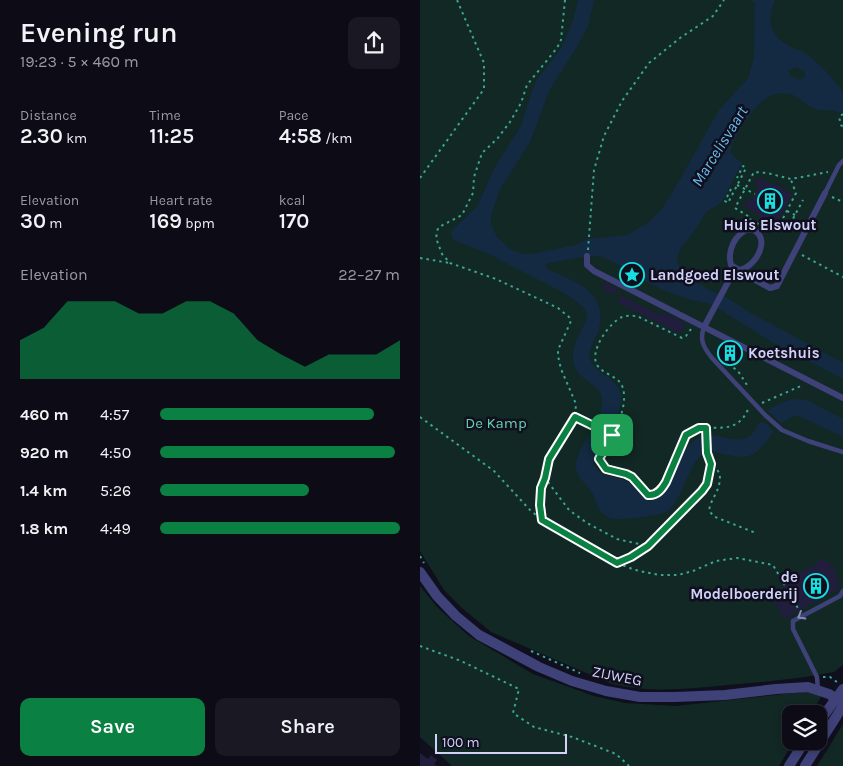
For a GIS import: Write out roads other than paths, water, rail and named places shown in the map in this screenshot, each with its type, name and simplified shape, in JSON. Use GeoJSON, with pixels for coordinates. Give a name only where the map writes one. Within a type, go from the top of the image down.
{"type":"FeatureCollection","features":[{"type":"Feature","properties":{"kind":"street"},"geometry":{"type":"LineString","coordinates":[[704,328],[715,306],[739,270],[746,269],[758,256],[762,240],[760,236],[755,230],[750,229],[740,234],[733,242],[730,252],[731,265],[739,270],[748,276],[770,288],[774,288],[780,282],[825,193]]}},
{"type":"Feature","properties":{"kind":"street"},"geometry":{"type":"LineString","coordinates":[[587,256],[586,263],[590,268],[843,398]]}},
{"type":"Feature","properties":{"kind":"street","name":"ZIJWEG"},"geometry":{"type":"LineString","coordinates":[[424,570],[437,596],[478,635],[539,667],[572,681],[606,692],[632,696],[675,698],[808,687],[818,690],[840,702]]}},
{"type":"Feature","properties":{"kind":"street"},"geometry":{"type":"LineString","coordinates":[[805,766],[840,702],[841,686]]}},
{"type":"Feature","properties":{"kind":"street"},"geometry":{"type":"LineString","coordinates":[[827,714],[840,702]]}},
{"type":"Feature","properties":{"kind":"street"},"geometry":{"type":"LineString","coordinates":[[788,766],[799,750]]}},
{"type":"Feature","properties":{"kind":"lane"},"geometry":{"type":"LineString","coordinates":[[825,193],[843,160]]}},
{"type":"Feature","properties":{"kind":"lane"},"geometry":{"type":"LineString","coordinates":[[704,328],[701,338],[712,358],[782,430],[808,441],[843,452]]}},
{"type":"Feature","properties":{"kind":"lane"},"geometry":{"type":"LineString","coordinates":[[818,690],[817,677],[793,629],[793,621],[840,596],[843,592]]}},
{"type":"Feature","properties":{"kind":"water","name":"Marcelisvaart"},"geometry":{"type":"Polygon","coordinates":[[[578,0],[594,0],[588,26],[549,91],[530,142],[500,189],[491,215],[491,224],[497,237],[510,249],[523,254],[576,245],[587,239],[627,235],[649,222],[661,210],[719,110],[749,77],[754,57],[755,0],[775,0],[770,22],[775,34],[786,44],[804,52],[813,59],[842,91],[843,114],[813,108],[796,96],[788,93],[775,94],[762,101],[748,117],[731,147],[731,152],[742,163],[722,202],[706,212],[696,229],[680,249],[677,258],[683,273],[709,290],[726,297],[749,312],[843,363],[843,379],[772,342],[711,304],[688,299],[666,291],[647,282],[628,269],[600,256],[589,256],[548,263],[546,265],[547,269],[588,290],[595,298],[599,307],[598,332],[591,347],[591,362],[597,370],[615,383],[621,395],[620,405],[613,425],[593,461],[598,471],[628,482],[648,501],[657,498],[664,492],[670,484],[688,446],[695,440],[704,436],[738,440],[746,438],[753,433],[759,423],[763,422],[773,432],[759,450],[753,454],[740,457],[710,451],[705,452],[693,465],[678,499],[673,506],[662,514],[621,519],[607,517],[601,512],[591,491],[577,473],[576,465],[581,449],[596,424],[602,407],[602,398],[597,388],[577,371],[574,365],[574,347],[587,317],[583,307],[566,294],[487,253],[453,240],[451,233],[477,207],[495,167],[521,126],[536,81],[561,48],[573,21],[578,0]],[[795,67],[788,71],[791,76],[799,80],[805,77],[804,71],[795,67]]]}},
{"type":"Feature","properties":{"kind":"water"},"geometry":{"type":"Polygon","coordinates":[[[794,399],[807,400],[843,419],[843,437],[799,416],[793,416],[781,423],[768,411],[780,403],[794,399]]]}},
{"type":"Feature","properties":{"kind":"place","name":"Huis Elswout"},"geometry":{"type":"Point","coordinates":[770,201]}},
{"type":"Feature","properties":{"kind":"place","name":"Landgoed Elswout"},"geometry":{"type":"Point","coordinates":[632,275]}},
{"type":"Feature","properties":{"kind":"place","name":"Koetshuis"},"geometry":{"type":"Point","coordinates":[730,353]}},
{"type":"Feature","properties":{"kind":"place","name":"de Modelboerderij"},"geometry":{"type":"Point","coordinates":[816,586]}},
{"type":"Feature","properties":{"kind":"park label","name":"De Kamp"},"geometry":{"type":"Point","coordinates":[496,423]}}]}
